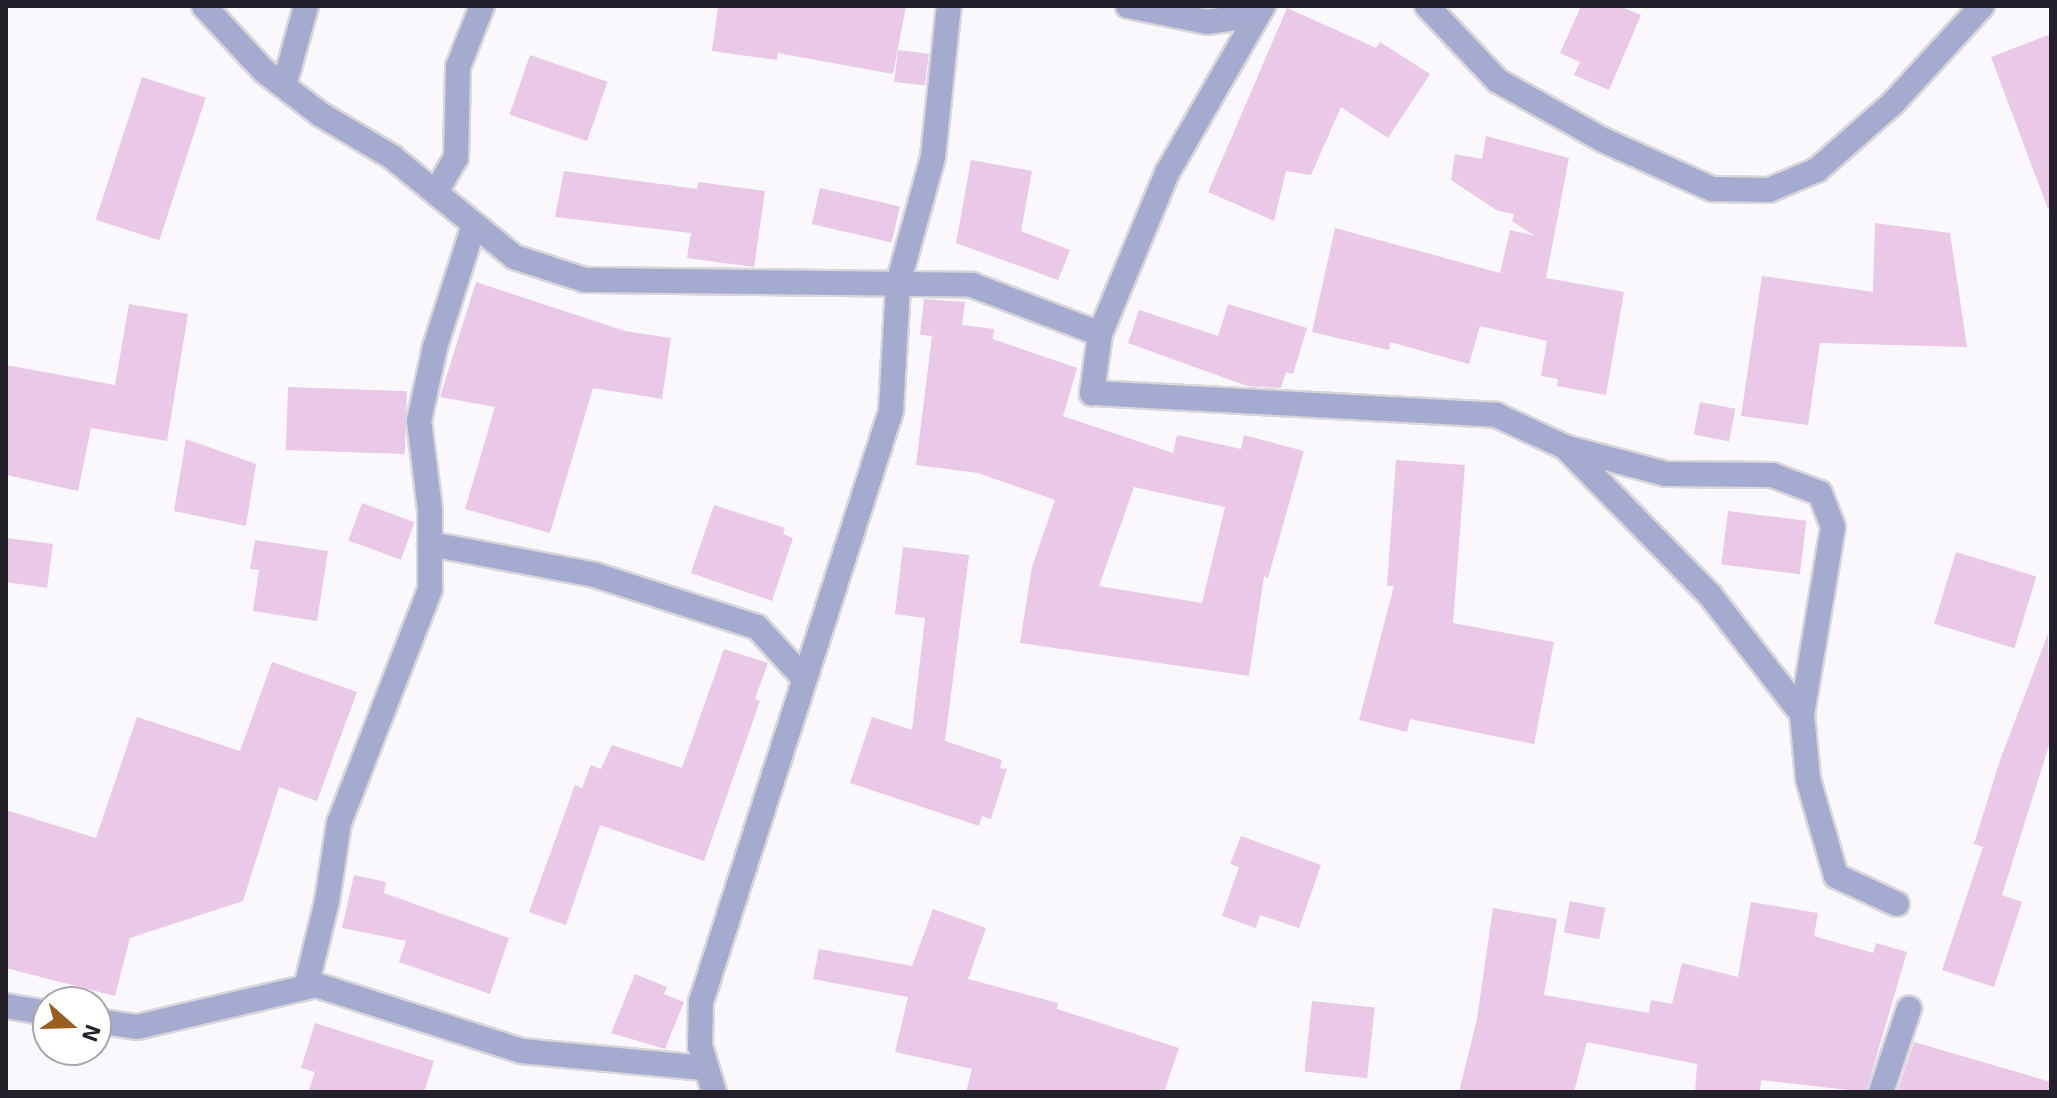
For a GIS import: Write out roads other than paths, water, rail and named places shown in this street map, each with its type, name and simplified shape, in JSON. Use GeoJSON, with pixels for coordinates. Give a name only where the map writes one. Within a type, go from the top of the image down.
{"type":"FeatureCollection","features":[{"type":"Feature","properties":{"kind":"street"},"geometry":{"type":"LineString","coordinates":[[204,6],[284,86],[436,192],[514,257],[585,280],[972,285],[1100,334]]}},
{"type":"Feature","properties":{"kind":"street"},"geometry":{"type":"LineString","coordinates":[[284,86],[306,6]]}},
{"type":"Feature","properties":{"kind":"street"},"geometry":{"type":"LineString","coordinates":[[436,192],[456,158],[458,67],[482,6]]}},
{"type":"Feature","properties":{"kind":"street"},"geometry":{"type":"LineString","coordinates":[[714,1092],[706,1068],[701,1002],[891,411],[898,284],[933,157],[949,6]]}},
{"type":"Feature","properties":{"kind":"street"},"geometry":{"type":"LineString","coordinates":[[1128,6],[1207,22],[1259,10]]}},
{"type":"Feature","properties":{"kind":"street"},"geometry":{"type":"LineString","coordinates":[[1427,6],[1498,81],[1603,140],[1712,189],[1769,190],[1817,170],[1894,102],[1982,6]]}},
{"type":"Feature","properties":{"kind":"street"},"geometry":{"type":"LineString","coordinates":[[1259,10],[1167,173],[1100,334],[1092,393],[1496,415],[1565,447],[1666,474],[1772,475],[1820,493],[1833,527],[1802,714],[1808,779],[1836,876],[1897,904]]}},
{"type":"Feature","properties":{"kind":"street"},"geometry":{"type":"LineString","coordinates":[[306,987],[327,901],[339,823],[430,589],[430,544],[419,421],[435,347],[474,225]]}},
{"type":"Feature","properties":{"kind":"street"},"geometry":{"type":"LineString","coordinates":[[1565,447],[1710,595],[1802,714]]}},
{"type":"Feature","properties":{"kind":"street"},"geometry":{"type":"LineString","coordinates":[[430,544],[595,575],[757,627],[803,677]]}},
{"type":"Feature","properties":{"kind":"street"},"geometry":{"type":"LineString","coordinates":[[112,1023],[137,1027],[316,985],[521,1051],[706,1068]]}},
{"type":"Feature","properties":{"kind":"street"},"geometry":{"type":"LineString","coordinates":[[6,1006],[32,1010]]}},
{"type":"Feature","properties":{"kind":"street"},"geometry":{"type":"LineString","coordinates":[[1881,1092],[1909,1009]]}}]}
